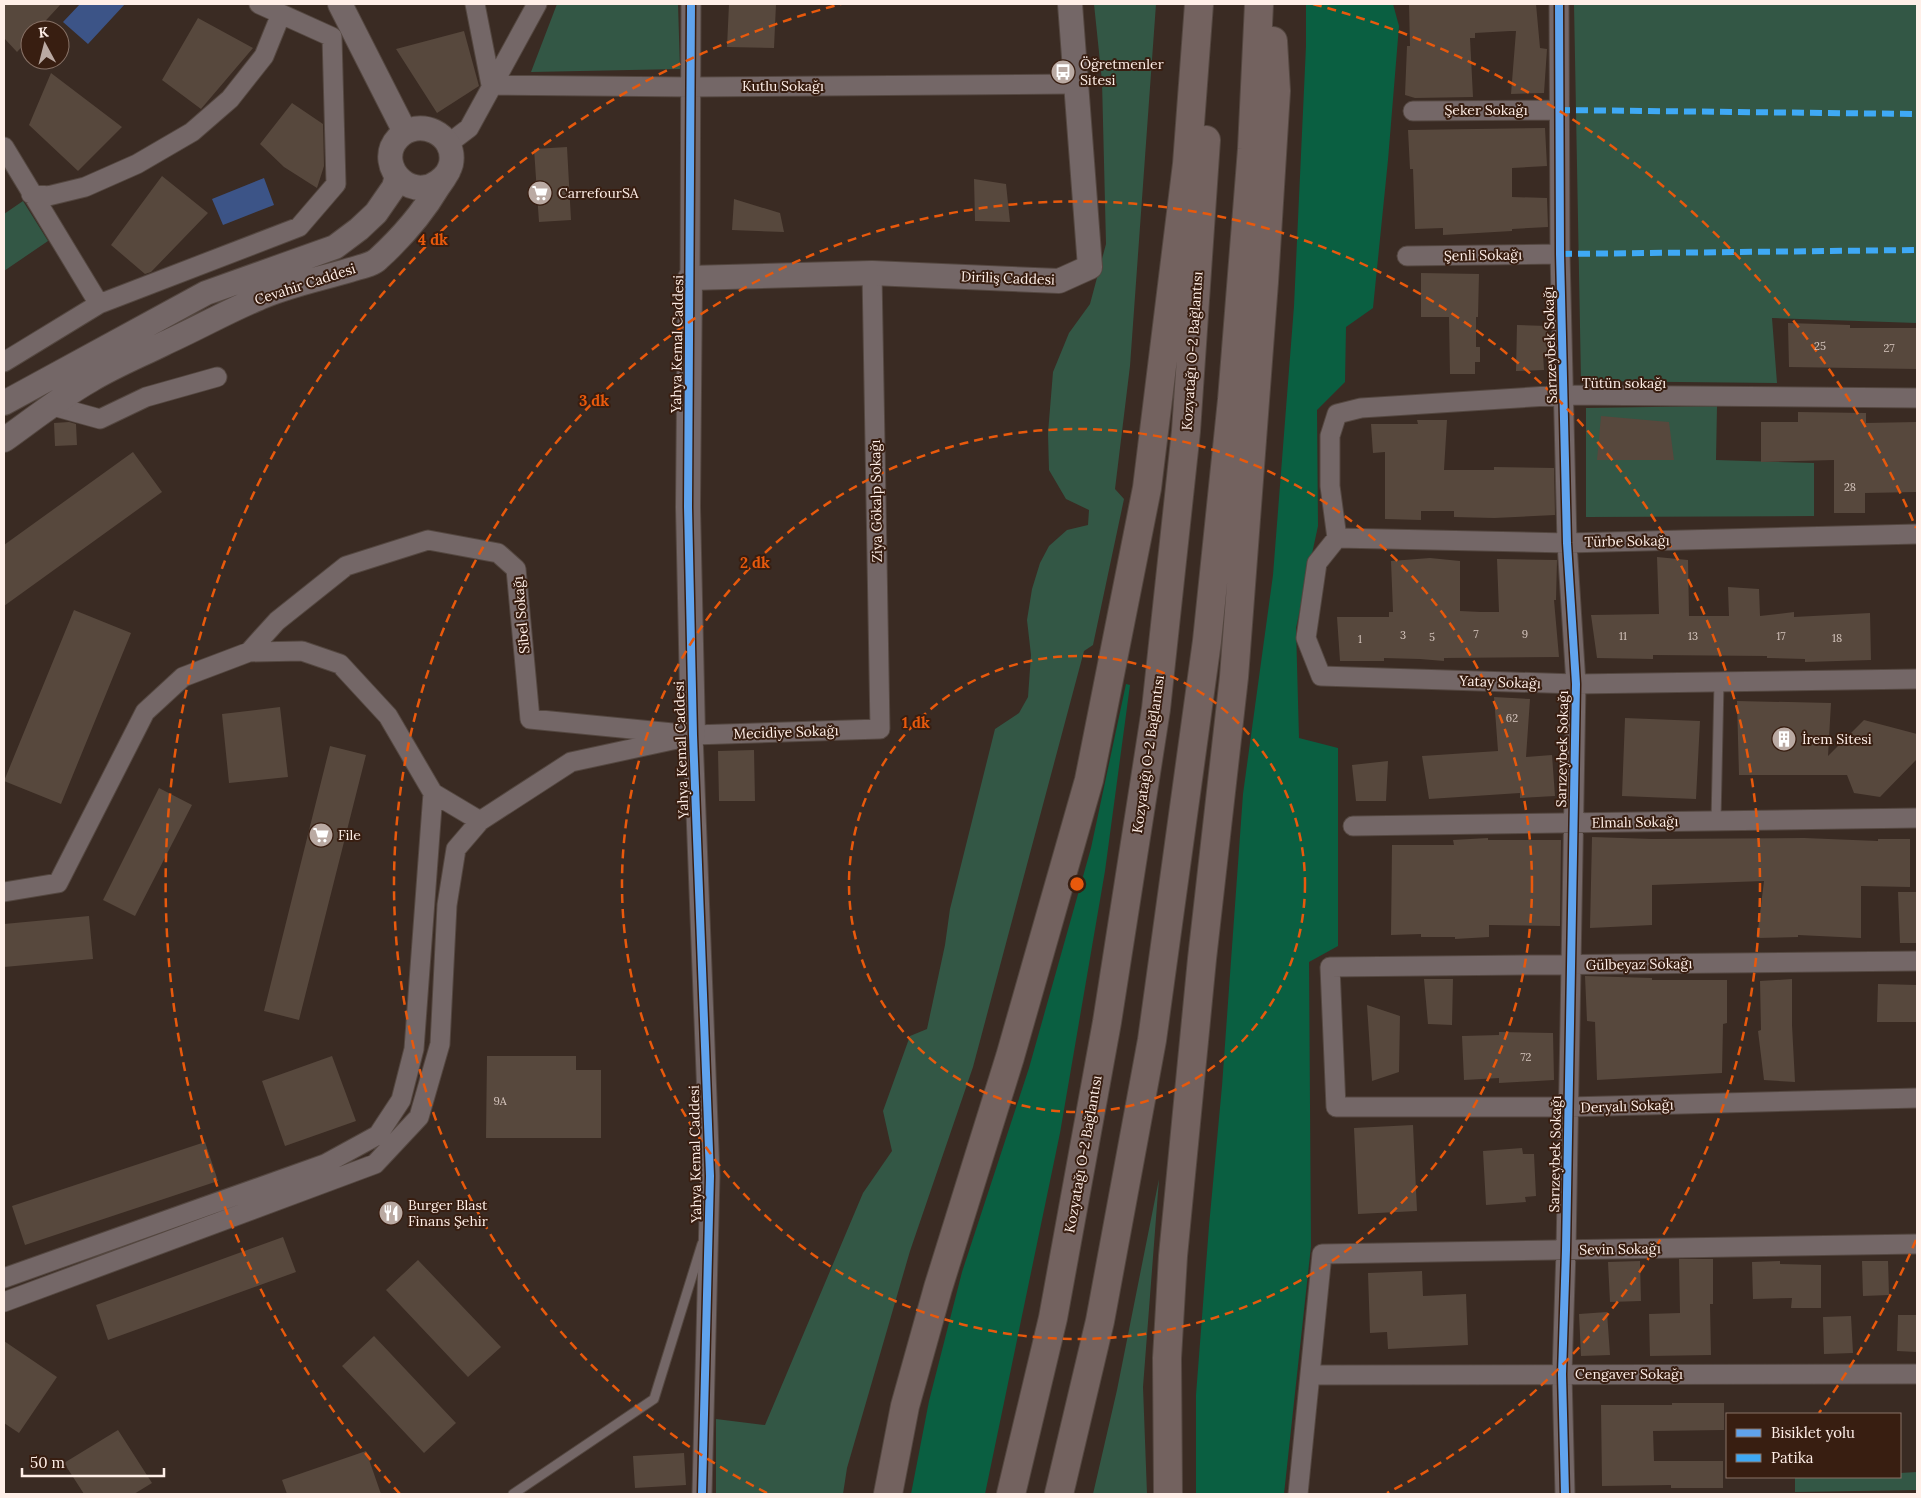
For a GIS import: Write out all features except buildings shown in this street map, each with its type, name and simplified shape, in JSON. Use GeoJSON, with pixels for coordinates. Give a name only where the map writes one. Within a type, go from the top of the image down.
{"type":"FeatureCollection","features":[{"type":"Feature","properties":{"kind":"highway"},"geometry":{"type":"LineString","coordinates":[[888,1494],[905,1406],[938,1288],[1010,1057],[1089,780],[1147,488],[1186,164],[1199,4]]}},
{"type":"Feature","properties":{"kind":"highway","name":"Kozyatağı O-2 Bağlantısı"},"geometry":{"type":"LineString","coordinates":[[1011,1494],[1053,1318],[1107,1022],[1156,710],[1186,431],[1206,149],[1206,4]]}},
{"type":"Feature","properties":{"kind":"highway"},"geometry":{"type":"LineString","coordinates":[[1059,1494],[1100,1320],[1152,1040],[1207,641],[1236,342],[1252,150],[1259,4]]}},
{"type":"Feature","properties":{"kind":"highway"},"geometry":{"type":"LineString","coordinates":[[1168,1494],[1168,1358],[1173,1256],[1202,959],[1234,677],[1264,282],[1276,91],[1270,4]]}},
{"type":"Feature","properties":{"kind":"street"},"geometry":{"type":"LineString","coordinates":[[4,362],[99,304],[299,227],[336,184],[332,37],[259,4]]}},
{"type":"Feature","properties":{"kind":"street"},"geometry":{"type":"LineString","coordinates":[[340,4],[405,132]]}},
{"type":"Feature","properties":{"kind":"street"},"geometry":{"type":"LineString","coordinates":[[475,4],[491,85]]}},
{"type":"Feature","properties":{"kind":"street"},"geometry":{"type":"LineString","coordinates":[[448,172],[442,180],[433,185],[423,188],[413,187],[404,183],[392,168],[390,158],[392,148],[397,139],[405,132],[414,128],[429,129],[442,136],[448,144],[469,128],[537,4]]}},
{"type":"Feature","properties":{"kind":"street","name":"Yahya Kemal Caddesi"},"geometry":{"type":"LineString","coordinates":[[691,4],[688,507],[693,735],[710,1176],[702,1494]]}},
{"type":"Feature","properties":{"kind":"street","name":"Diriliş Caddesi"},"geometry":{"type":"LineString","coordinates":[[690,278],[872,273],[1059,281],[1090,266],[1070,4]]}},
{"type":"Feature","properties":{"kind":"street","name":"Sarızeybek Sokağı"},"geometry":{"type":"LineString","coordinates":[[1559,4],[1560,254],[1567,543],[1576,684],[1572,823],[1569,1107],[1562,1374],[1565,1494]]}},
{"type":"Feature","properties":{"kind":"street"},"geometry":{"type":"LineString","coordinates":[[31,194],[48,196],[85,187],[137,164],[192,132],[230,99],[264,56],[281,14]]}},
{"type":"Feature","properties":{"kind":"street","name":"Kutlu Sokağı"},"geometry":{"type":"LineString","coordinates":[[491,85],[691,87],[1075,84]]}},
{"type":"Feature","properties":{"kind":"street","name":"Şeker Sokağı"},"geometry":{"type":"LineString","coordinates":[[1413,111],[1558,110]]}},
{"type":"Feature","properties":{"kind":"street","name":"Cevahir Caddesi"},"geometry":{"type":"LineString","coordinates":[[4,440],[90,380],[258,298],[376,262],[422,213],[448,172],[451,163],[451,153],[448,144]]}},
{"type":"Feature","properties":{"kind":"street"},"geometry":{"type":"LineString","coordinates":[[4,147],[99,304]]}},
{"type":"Feature","properties":{"kind":"street","name":"Cevahir Caddesi"},"geometry":{"type":"LineString","coordinates":[[4,403],[206,292],[335,247],[360,230],[376,213],[394,187],[397,176]]}},
{"type":"Feature","properties":{"kind":"street","name":"Şenli Sokağı"},"geometry":{"type":"LineString","coordinates":[[1407,256],[1560,254]]}},
{"type":"Feature","properties":{"kind":"street","name":"Ziya Gökalp Sokağı"},"geometry":{"type":"LineString","coordinates":[[872,273],[880,729]]}},
{"type":"Feature","properties":{"kind":"street"},"geometry":{"type":"LineString","coordinates":[[53,406],[100,419],[146,397],[217,377]]}},
{"type":"Feature","properties":{"kind":"street","name":"Tütün sokağı"},"geometry":{"type":"LineString","coordinates":[[1337,538],[1330,486],[1330,436],[1337,414],[1360,408],[1564,395],[1917,398]]}},
{"type":"Feature","properties":{"kind":"street","name":"Türbe Sokağı"},"geometry":{"type":"LineString","coordinates":[[1337,538],[1567,543],[1917,534]]}},
{"type":"Feature","properties":{"kind":"street","name":"Yatay Sokağı"},"geometry":{"type":"LineString","coordinates":[[1337,538],[1317,563],[1306,638],[1321,676],[1576,684],[1917,679]]}},
{"type":"Feature","properties":{"kind":"street","name":"Sibel Sokağı"},"geometry":{"type":"LineString","coordinates":[[249,652],[277,621],[346,566],[428,540],[498,553],[516,570],[530,719],[693,735]]}},
{"type":"Feature","properties":{"kind":"street"},"geometry":{"type":"LineString","coordinates":[[4,892],[58,884],[145,712],[183,677],[249,652],[302,651],[340,664],[388,716],[432,793],[480,821]]}},
{"type":"Feature","properties":{"kind":"street","name":"Mecidiye Sokağı"},"geometry":{"type":"LineString","coordinates":[[693,735],[880,729]]}},
{"type":"Feature","properties":{"kind":"street"},"geometry":{"type":"LineString","coordinates":[[4,1302],[376,1164],[420,1117],[440,1044],[447,905],[456,849],[480,821],[571,762],[693,735]]}},
{"type":"Feature","properties":{"kind":"street"},"geometry":{"type":"LineString","coordinates":[[4,1278],[325,1164],[378,1135],[401,1100],[414,1049],[432,793]]}},
{"type":"Feature","properties":{"kind":"street","name":"Elmalı Sokağı"},"geometry":{"type":"LineString","coordinates":[[1354,826],[1917,818]]}},
{"type":"Feature","properties":{"kind":"street","name":"Gülbeyaz Sokağı"},"geometry":{"type":"LineString","coordinates":[[1336,1108],[1330,967],[1917,961]]}},
{"type":"Feature","properties":{"kind":"street","name":"Deryalı Sokağı"},"geometry":{"type":"LineString","coordinates":[[1336,1108],[1569,1107],[1917,1098]]}},
{"type":"Feature","properties":{"kind":"street","name":"Sevin Sokağı"},"geometry":{"type":"LineString","coordinates":[[1311,1375],[1322,1254],[1917,1244]]}},
{"type":"Feature","properties":{"kind":"street","name":"Cengaver Sokağı"},"geometry":{"type":"LineString","coordinates":[[1311,1375],[1917,1374]]}},
{"type":"Feature","properties":{"kind":"street"},"geometry":{"type":"LineString","coordinates":[[1298,1494],[1311,1375]]}},
{"type":"Feature","properties":{"kind":"lane"},"geometry":{"type":"LineString","coordinates":[[1716,821],[1719,682]]}},
{"type":"Feature","properties":{"kind":"lane"},"geometry":{"type":"LineString","coordinates":[[513,1494],[654,1398],[709,1222]]}},
{"type":"Feature","properties":{"kind":"green space"},"geometry":{"type":"Polygon","coordinates":[[[557,4],[678,4],[680,69],[531,72],[557,4]]]}},
{"type":"Feature","properties":{"kind":"green space"},"geometry":{"type":"Polygon","coordinates":[[[1094,4],[1156,4],[1130,366],[1115,489],[1124,499],[1093,645],[1084,651],[973,1067],[910,1251],[847,1468],[843,1494],[716,1494],[716,1419],[765,1425],[863,1193],[892,1151],[883,1111],[910,1036],[927,1029],[945,945],[950,909],[995,729],[1019,713],[1028,697],[1031,655],[1027,620],[1032,589],[1040,563],[1049,546],[1067,530],[1088,525],[1089,510],[1066,499],[1049,470],[1048,433],[1053,372],[1069,333],[1090,304],[1106,244],[1102,81],[1094,4]]]}},
{"type":"Feature","properties":{"kind":"green space"},"geometry":{"type":"Polygon","coordinates":[[[1306,4],[1393,4],[1399,26],[1373,308],[1346,327],[1345,382],[1317,410],[1318,526],[1296,628],[1299,738],[1338,748],[1338,946],[1309,962],[1311,1246],[1284,1494],[1196,1494],[1196,1395],[1222,1086],[1243,794],[1273,575],[1294,306],[1306,46],[1306,4]]]}},
{"type":"Feature","properties":{"kind":"green space"},"geometry":{"type":"Polygon","coordinates":[[[1574,4],[1917,4],[1917,323],[1772,318],[1777,383],[1581,381],[1574,4]]]}},
{"type":"Feature","properties":{"kind":"green space"},"geometry":{"type":"Polygon","coordinates":[[[23,201],[48,241],[4,271],[4,214],[23,201]]]}},
{"type":"Feature","properties":{"kind":"green space"},"geometry":{"type":"Polygon","coordinates":[[[1717,406],[1716,460],[1814,463],[1814,516],[1586,517],[1586,408],[1717,406]]]}},
{"type":"Feature","properties":{"kind":"green space"},"geometry":{"type":"Polygon","coordinates":[[[1126,684],[1130,685],[1105,871],[1060,1133],[985,1494],[911,1494],[929,1401],[962,1272],[1029,1068],[1091,848],[1126,684]]]}},
{"type":"Feature","properties":{"kind":"green space"},"geometry":{"type":"Polygon","coordinates":[[[1159,1179],[1143,1387],[1147,1494],[1093,1494],[1117,1390],[1159,1179]]]}},
{"type":"Feature","properties":{"kind":"green space"},"geometry":{"type":"Polygon","coordinates":[[[1917,1472],[1917,1490],[1795,1492],[1795,1478],[1901,1478],[1901,1473],[1917,1472]]]}},
{"type":"Feature","properties":{"kind":"water"},"geometry":{"type":"Polygon","coordinates":[[[80,4],[125,4],[88,44],[70,28],[70,20],[65,20],[80,4]]]}},
{"type":"Feature","properties":{"kind":"water"},"geometry":{"type":"Polygon","coordinates":[[[264,178],[274,205],[223,225],[212,199],[264,178]]]}},
{"type":"Feature","properties":{"kind":"marked path"},"geometry":{"type":"LineString","coordinates":[[1558,110],[1917,114]]}},
{"type":"Feature","properties":{"kind":"marked path"},"geometry":{"type":"LineString","coordinates":[[1560,254],[1917,250]]}},
{"type":"Feature","properties":{"kind":"cycle path"},"geometry":{"type":"LineString","coordinates":[[691,4],[688,507],[693,735],[710,1176],[702,1494]]}},
{"type":"Feature","properties":{"kind":"cycle path"},"geometry":{"type":"LineString","coordinates":[[1559,4],[1560,254],[1567,543],[1576,684],[1562,1374],[1565,1494]]}},
{"type":"Feature","properties":{"kind":"place","name":"Öğretmenler Sitesi"},"geometry":{"type":"Point","coordinates":[1063,72]}},
{"type":"Feature","properties":{"kind":"place","name":"CarrefourSA"},"geometry":{"type":"Point","coordinates":[540,193]}},
{"type":"Feature","properties":{"kind":"place","name":"İrem Sitesi"},"geometry":{"type":"Point","coordinates":[1784,739]}},
{"type":"Feature","properties":{"kind":"place","name":"File"},"geometry":{"type":"Point","coordinates":[321,835]}},
{"type":"Feature","properties":{"kind":"place","name":"Burger Blast Finans Şehir"},"geometry":{"type":"Point","coordinates":[391,1213]}}]}
